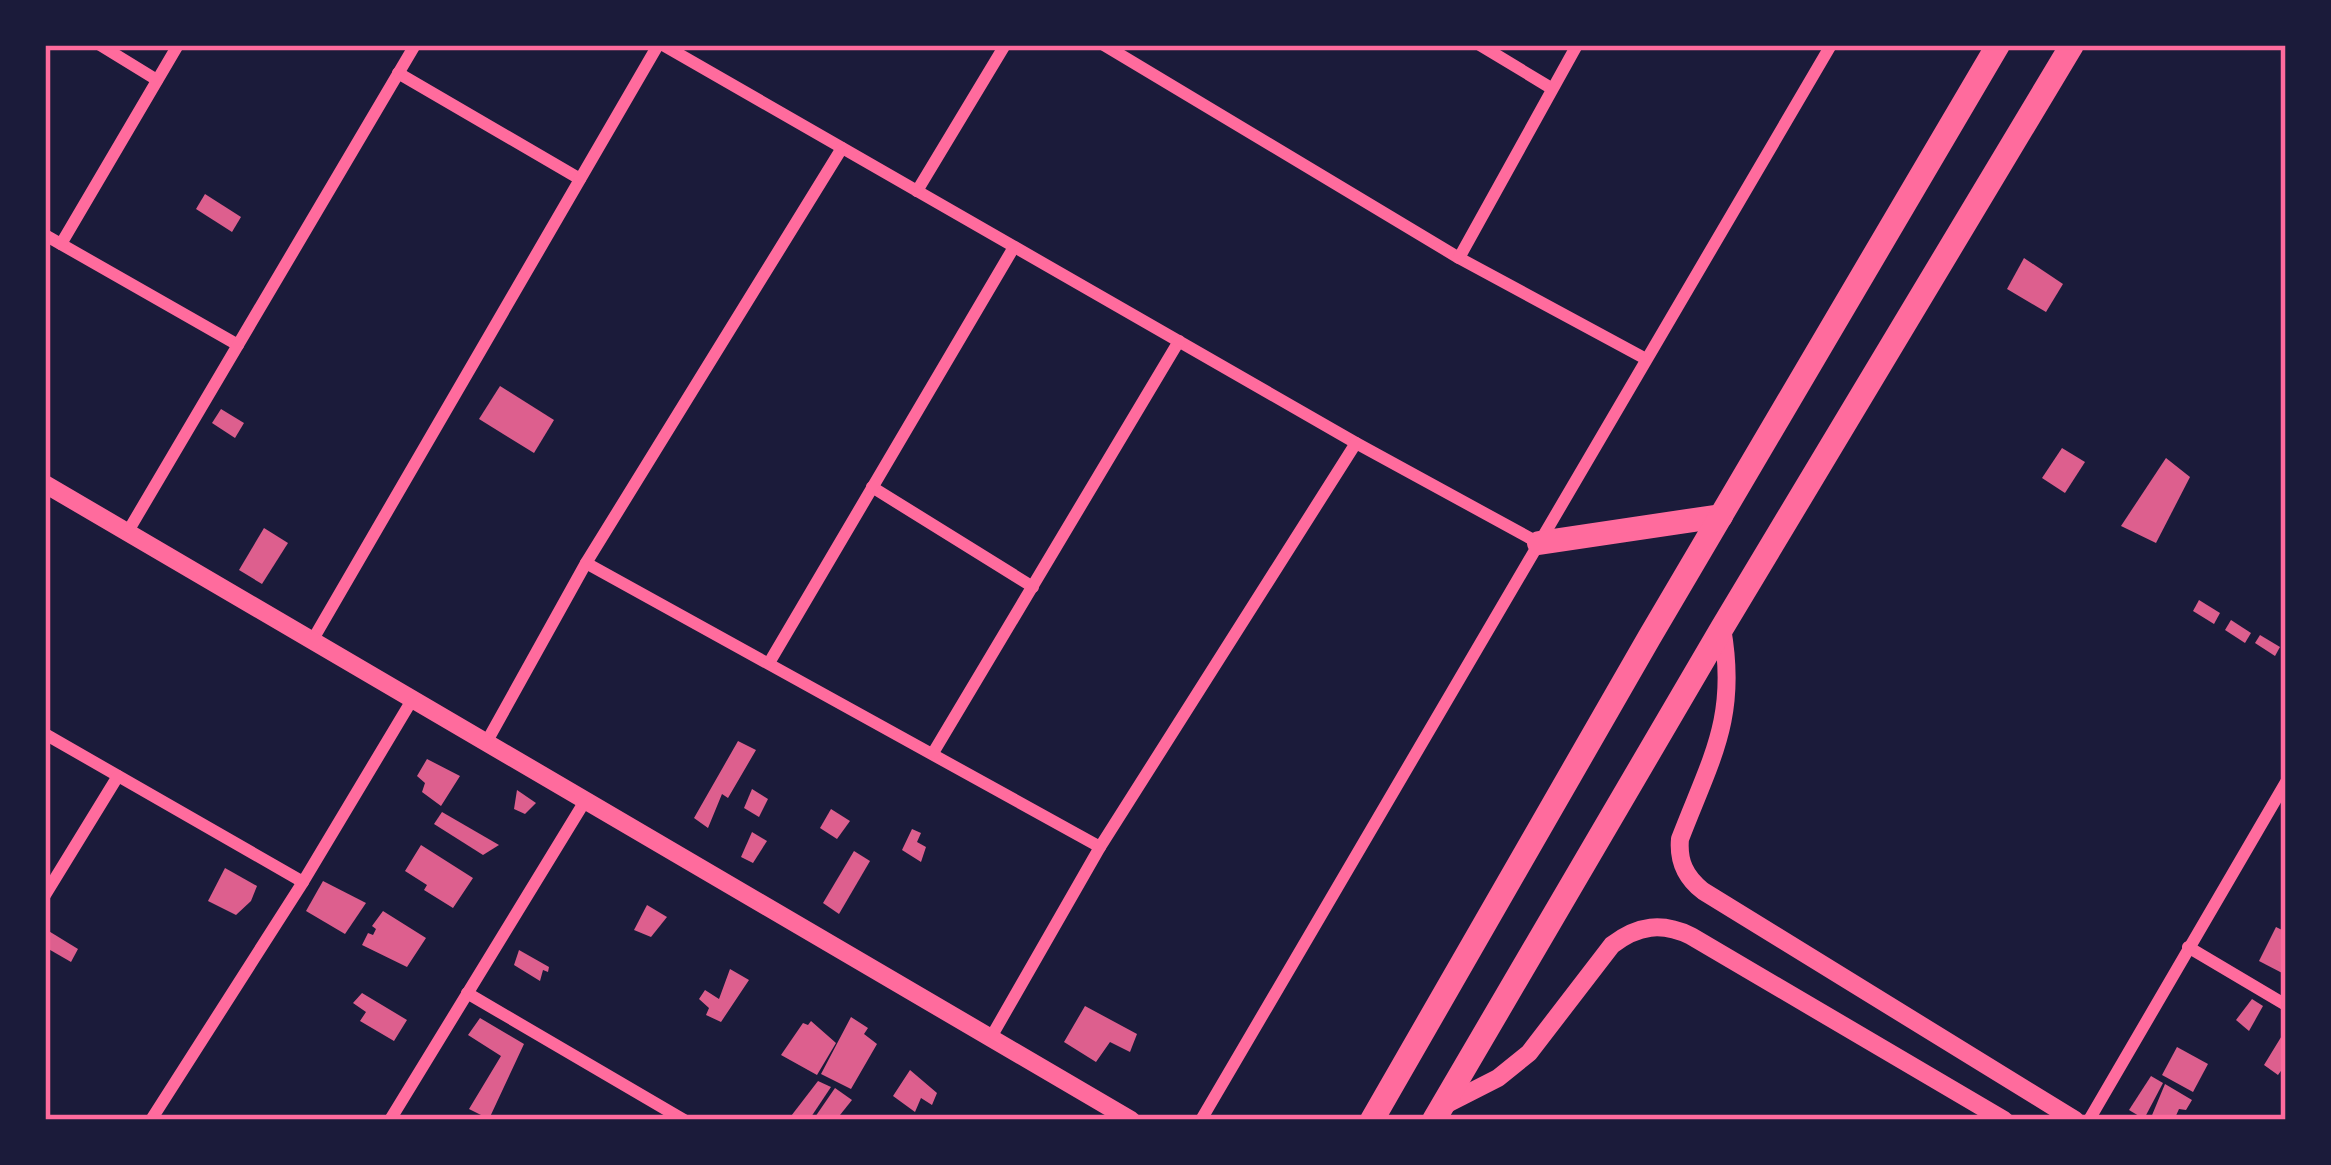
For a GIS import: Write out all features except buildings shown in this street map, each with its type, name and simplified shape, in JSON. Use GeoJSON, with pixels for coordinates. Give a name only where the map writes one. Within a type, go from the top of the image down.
{"type":"FeatureCollection","features":[{"type":"Feature","properties":{"kind":"highway"},"geometry":{"type":"LineString","coordinates":[[1372,1120],[1998,45]]}},
{"type":"Feature","properties":{"kind":"highway"},"geometry":{"type":"LineString","coordinates":[[1438,1113],[2072,45]]}},
{"type":"Feature","properties":{"kind":"highway"},"geometry":{"type":"LineString","coordinates":[[1539,543],[1721,516]]}},
{"type":"Feature","properties":{"kind":"street"},"geometry":{"type":"LineString","coordinates":[[100,45],[157,80]]}},
{"type":"Feature","properties":{"kind":"street"},"geometry":{"type":"LineString","coordinates":[[61,244],[178,45]]}},
{"type":"Feature","properties":{"kind":"street"},"geometry":{"type":"LineString","coordinates":[[128,532],[415,45]]}},
{"type":"Feature","properties":{"kind":"street"},"geometry":{"type":"LineString","coordinates":[[312,640],[661,45],[1539,543]]}},
{"type":"Feature","properties":{"kind":"street"},"geometry":{"type":"LineString","coordinates":[[917,191],[1005,45]]}},
{"type":"Feature","properties":{"kind":"street"},"geometry":{"type":"LineString","coordinates":[[1104,45],[1459,258],[1646,358]]}},
{"type":"Feature","properties":{"kind":"street"},"geometry":{"type":"LineString","coordinates":[[1480,45],[1551,88]]}},
{"type":"Feature","properties":{"kind":"street"},"geometry":{"type":"LineString","coordinates":[[1459,258],[1577,45]]}},
{"type":"Feature","properties":{"kind":"street"},"geometry":{"type":"LineString","coordinates":[[1201,1120],[1831,45]]}},
{"type":"Feature","properties":{"kind":"street"},"geometry":{"type":"LineString","coordinates":[[398,73],[580,179]]}},
{"type":"Feature","properties":{"kind":"street"},"geometry":{"type":"LineString","coordinates":[[486,743],[586,563],[842,148]]}},
{"type":"Feature","properties":{"kind":"street"},"geometry":{"type":"LineString","coordinates":[[45,235],[238,345]]}},
{"type":"Feature","properties":{"kind":"street"},"geometry":{"type":"LineString","coordinates":[[769,663],[1014,247]]}},
{"type":"Feature","properties":{"kind":"street"},"geometry":{"type":"LineString","coordinates":[[934,753],[1179,341]]}},
{"type":"Feature","properties":{"kind":"street"},"geometry":{"type":"LineString","coordinates":[[990,1039],[1100,848],[1356,443]]}},
{"type":"Feature","properties":{"kind":"street"},"geometry":{"type":"LineString","coordinates":[[45,484],[1131,1120]]}},
{"type":"Feature","properties":{"kind":"street"},"geometry":{"type":"LineString","coordinates":[[872,488],[1033,587]]}},
{"type":"Feature","properties":{"kind":"street"},"geometry":{"type":"LineString","coordinates":[[586,563],[1100,848]]}},
{"type":"Feature","properties":{"kind":"street"},"geometry":{"type":"LineString","coordinates":[[1722,628],[1729,669],[1726,714],[1680,839],[1686,874],[1703,891],[2075,1120]]}},
{"type":"Feature","properties":{"kind":"street"},"geometry":{"type":"LineString","coordinates":[[151,1120],[412,700]]}},
{"type":"Feature","properties":{"kind":"street"},"geometry":{"type":"LineString","coordinates":[[45,734],[303,882]]}},
{"type":"Feature","properties":{"kind":"street"},"geometry":{"type":"LineString","coordinates":[[45,896],[118,776]]}},
{"type":"Feature","properties":{"kind":"street"},"geometry":{"type":"LineString","coordinates":[[2089,1120],[2286,782]]}},
{"type":"Feature","properties":{"kind":"street"},"geometry":{"type":"LineString","coordinates":[[390,1120],[585,801]]}},
{"type":"Feature","properties":{"kind":"street"},"geometry":{"type":"LineString","coordinates":[[1438,1113],[1498,1078],[1529,1053],[1612,944],[1626,934],[1659,926],[1691,937],[2004,1120]]}},
{"type":"Feature","properties":{"kind":"street"},"geometry":{"type":"LineString","coordinates":[[2188,947],[2286,1005]]}},
{"type":"Feature","properties":{"kind":"street"},"geometry":{"type":"LineString","coordinates":[[467,993],[684,1120]]}}]}
